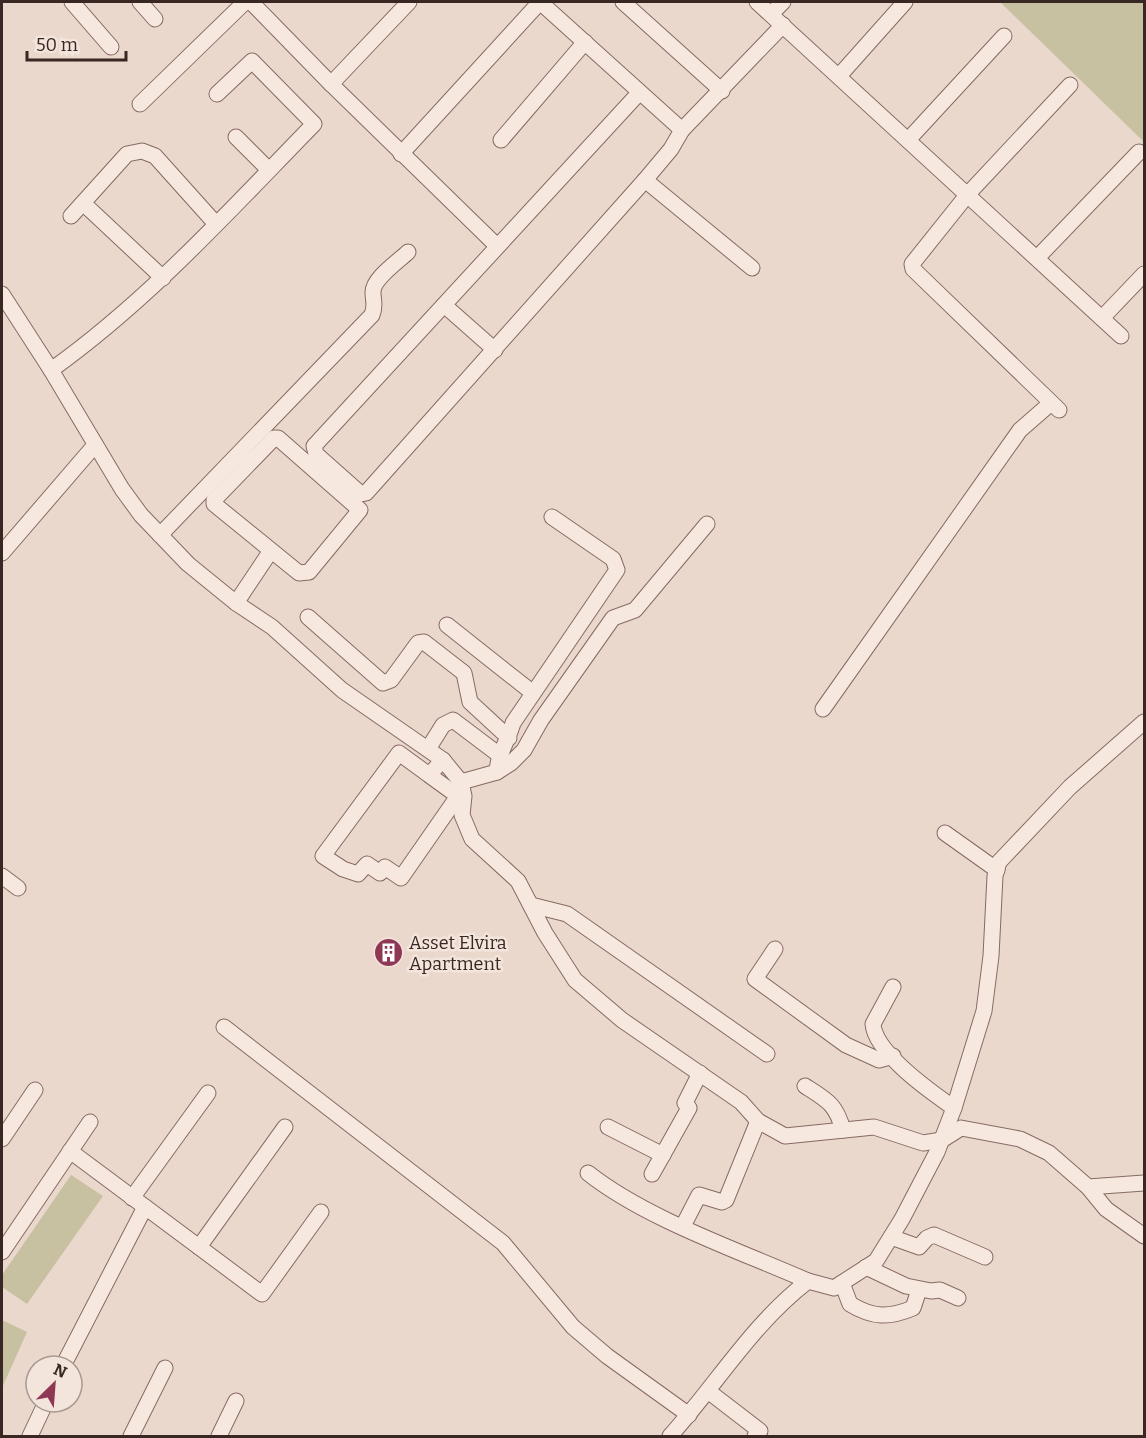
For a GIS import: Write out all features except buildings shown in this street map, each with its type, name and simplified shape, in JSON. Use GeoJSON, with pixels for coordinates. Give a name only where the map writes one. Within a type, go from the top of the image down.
{"type":"FeatureCollection","features":[{"type":"Feature","properties":{"kind":"street"},"geometry":{"type":"LineString","coordinates":[[72,2],[111,48]]}},
{"type":"Feature","properties":{"kind":"street"},"geometry":{"type":"LineString","coordinates":[[140,2],[155,19]]}},
{"type":"Feature","properties":{"kind":"street"},"geometry":{"type":"LineString","coordinates":[[140,104],[245,2]]}},
{"type":"Feature","properties":{"kind":"street"},"geometry":{"type":"LineString","coordinates":[[251,2],[331,84],[497,246]]}},
{"type":"Feature","properties":{"kind":"street"},"geometry":{"type":"LineString","coordinates":[[331,84],[409,2]]}},
{"type":"Feature","properties":{"kind":"street"},"geometry":{"type":"LineString","coordinates":[[402,153],[540,2],[682,130]]}},
{"type":"Feature","properties":{"kind":"street"},"geometry":{"type":"LineString","coordinates":[[623,2],[722,91]]}},
{"type":"Feature","properties":{"kind":"street"},"geometry":{"type":"LineString","coordinates":[[757,2],[1038,256],[1121,336]]}},
{"type":"Feature","properties":{"kind":"street"},"geometry":{"type":"LineString","coordinates":[[771,14],[783,2]]}},
{"type":"Feature","properties":{"kind":"street"},"geometry":{"type":"LineString","coordinates":[[839,76],[905,2]]}},
{"type":"Feature","properties":{"kind":"street"},"geometry":{"type":"LineString","coordinates":[[639,93],[314,446],[316,454],[358,492],[366,493],[645,180],[671,149],[682,130],[783,25]]}},
{"type":"Feature","properties":{"kind":"street"},"geometry":{"type":"LineString","coordinates":[[908,140],[1004,36]]}},
{"type":"Feature","properties":{"kind":"street"},"geometry":{"type":"LineString","coordinates":[[501,140],[585,42]]}},
{"type":"Feature","properties":{"kind":"street"},"geometry":{"type":"LineString","coordinates":[[51,370],[99,336],[163,278],[314,124],[252,61],[217,93]]}},
{"type":"Feature","properties":{"kind":"street"},"geometry":{"type":"LineString","coordinates":[[824,709],[1020,430],[1055,407],[913,269],[912,260],[969,194],[1070,85]]}},
{"type":"Feature","properties":{"kind":"street"},"geometry":{"type":"LineString","coordinates":[[236,137],[269,170]]}},
{"type":"Feature","properties":{"kind":"street"},"geometry":{"type":"LineString","coordinates":[[71,216],[127,154],[142,152],[155,156],[216,224]]}},
{"type":"Feature","properties":{"kind":"street"},"geometry":{"type":"LineString","coordinates":[[1038,256],[1139,152]]}},
{"type":"Feature","properties":{"kind":"street"},"geometry":{"type":"LineString","coordinates":[[645,180],[752,268]]}},
{"type":"Feature","properties":{"kind":"street"},"geometry":{"type":"LineString","coordinates":[[83,203],[163,278]]}},
{"type":"Feature","properties":{"kind":"street"},"geometry":{"type":"LineString","coordinates":[[160,535],[372,315],[377,304],[373,292],[376,283],[408,252]]}},
{"type":"Feature","properties":{"kind":"street"},"geometry":{"type":"LineString","coordinates":[[1102,318],[1144,274]]}},
{"type":"Feature","properties":{"kind":"street"},"geometry":{"type":"LineString","coordinates":[[2,294],[51,370],[122,489],[141,515],[188,564],[236,603],[272,627],[342,690],[443,760],[461,782],[464,796],[462,815],[471,838],[518,881],[575,980],[622,1020],[741,1102],[758,1121],[785,1136],[874,1127],[923,1143],[942,1140],[962,1128],[1020,1139],[1049,1153],[1088,1187],[1106,1209],[1144,1236]]}},
{"type":"Feature","properties":{"kind":"street"},"geometry":{"type":"LineString","coordinates":[[444,305],[495,350]]}},
{"type":"Feature","properties":{"kind":"street"},"geometry":{"type":"LineString","coordinates":[[274,438],[278,438],[360,510],[304,574],[299,573],[270,552],[214,504],[214,500],[274,438]]}},
{"type":"Feature","properties":{"kind":"street"},"geometry":{"type":"LineString","coordinates":[[2,553],[95,445]]}},
{"type":"Feature","properties":{"kind":"street"},"geometry":{"type":"LineString","coordinates":[[497,772],[498,754],[509,738],[513,723],[617,570],[613,560],[552,517]]}},
{"type":"Feature","properties":{"kind":"street"},"geometry":{"type":"LineString","coordinates":[[461,782],[497,772],[511,763],[524,750],[541,720],[613,618],[635,610],[707,524]]}},
{"type":"Feature","properties":{"kind":"street"},"geometry":{"type":"LineString","coordinates":[[236,603],[270,552]]}},
{"type":"Feature","properties":{"kind":"street"},"geometry":{"type":"LineString","coordinates":[[308,616],[383,683],[391,680],[418,643],[424,642],[464,673],[470,702],[509,738]]}},
{"type":"Feature","properties":{"kind":"street"},"geometry":{"type":"LineString","coordinates":[[447,625],[533,693]]}},
{"type":"Feature","properties":{"kind":"street"},"geometry":{"type":"LineString","coordinates":[[428,749],[443,725],[453,720],[498,754]]}},
{"type":"Feature","properties":{"kind":"street"},"geometry":{"type":"LineString","coordinates":[[588,1173],[608,1189],[683,1226],[808,1281],[834,1288],[876,1261],[942,1140],[954,1108],[984,1011],[991,956],[997,870],[1004,855],[1021,841],[1070,787],[1144,722]]}},
{"type":"Feature","properties":{"kind":"street"},"geometry":{"type":"LineString","coordinates":[[399,753],[429,775],[458,796],[401,878],[385,867],[380,873],[367,864],[358,874],[343,869],[323,856],[399,753]]}},
{"type":"Feature","properties":{"kind":"street"},"geometry":{"type":"LineString","coordinates":[[429,775],[443,760]]}},
{"type":"Feature","properties":{"kind":"street"},"geometry":{"type":"LineString","coordinates":[[945,833],[997,870]]}},
{"type":"Feature","properties":{"kind":"street"},"geometry":{"type":"LineString","coordinates":[[2,876],[18,888]]}},
{"type":"Feature","properties":{"kind":"street"},"geometry":{"type":"LineString","coordinates":[[531,905],[567,914],[767,1054]]}},
{"type":"Feature","properties":{"kind":"street"},"geometry":{"type":"LineString","coordinates":[[775,949],[755,979],[846,1045],[879,1060],[893,1056]]}},
{"type":"Feature","properties":{"kind":"street"},"geometry":{"type":"LineString","coordinates":[[893,987],[873,1024],[879,1041],[924,1087],[954,1108]]}},
{"type":"Feature","properties":{"kind":"street"},"geometry":{"type":"LineString","coordinates":[[224,1027],[503,1244],[573,1327],[607,1356],[689,1415]]}},
{"type":"Feature","properties":{"kind":"street"},"geometry":{"type":"LineString","coordinates":[[652,1174],[688,1108],[685,1103],[700,1073]]}},
{"type":"Feature","properties":{"kind":"street"},"geometry":{"type":"LineString","coordinates":[[805,1086],[832,1104],[838,1111],[843,1130]]}},
{"type":"Feature","properties":{"kind":"street"},"geometry":{"type":"LineString","coordinates":[[2,1138],[35,1090]]}},
{"type":"Feature","properties":{"kind":"street"},"geometry":{"type":"LineString","coordinates":[[132,1198],[208,1093]]}},
{"type":"Feature","properties":{"kind":"street"},"geometry":{"type":"LineString","coordinates":[[683,1226],[699,1195],[722,1202],[726,1200],[758,1121]]}},
{"type":"Feature","properties":{"kind":"street"},"geometry":{"type":"LineString","coordinates":[[2,1252],[90,1122]]}},
{"type":"Feature","properties":{"kind":"street"},"geometry":{"type":"LineString","coordinates":[[199,1247],[285,1127]]}},
{"type":"Feature","properties":{"kind":"street"},"geometry":{"type":"LineString","coordinates":[[608,1127],[663,1155]]}},
{"type":"Feature","properties":{"kind":"street"},"geometry":{"type":"LineString","coordinates":[[70,1151],[262,1294],[321,1212]]}},
{"type":"Feature","properties":{"kind":"street"},"geometry":{"type":"LineString","coordinates":[[1088,1187],[1144,1183]]}},
{"type":"Feature","properties":{"kind":"street"},"geometry":{"type":"LineString","coordinates":[[69,1354],[145,1207]]}},
{"type":"Feature","properties":{"kind":"street"},"geometry":{"type":"LineString","coordinates":[[891,1237],[919,1247],[927,1238],[934,1235],[985,1257]]}},
{"type":"Feature","properties":{"kind":"street"},"geometry":{"type":"LineString","coordinates":[[866,1267],[919,1290],[940,1290],[958,1298]]}},
{"type":"Feature","properties":{"kind":"street"},"geometry":{"type":"LineString","coordinates":[[670,1437],[748,1337],[786,1298],[808,1281]]}},
{"type":"Feature","properties":{"kind":"street"},"geometry":{"type":"LineString","coordinates":[[842,1283],[850,1304],[879,1317],[897,1315],[913,1308],[919,1290]]}},
{"type":"Feature","properties":{"kind":"street"},"geometry":{"type":"LineString","coordinates":[[131,1437],[165,1368]]}},
{"type":"Feature","properties":{"kind":"street"},"geometry":{"type":"LineString","coordinates":[[708,1391],[759,1431],[755,1437]]}},
{"type":"Feature","properties":{"kind":"street"},"geometry":{"type":"LineString","coordinates":[[219,1437],[236,1401]]}},
{"type":"Feature","properties":{"kind":"street"},"geometry":{"type":"LineString","coordinates":[[30,1437],[41,1414]]}},
{"type":"Feature","properties":{"kind":"shaded area"},"geometry":{"type":"Polygon","coordinates":[[[1000,2],[1144,2],[1144,142],[1000,2]]]}},
{"type":"Feature","properties":{"kind":"shaded area"},"geometry":{"type":"Polygon","coordinates":[[[71,1175],[103,1196],[27,1304],[2,1287],[2,1275],[71,1175]]]}},
{"type":"Feature","properties":{"kind":"shaded area"},"geometry":{"type":"Polygon","coordinates":[[[2,1320],[27,1332],[2,1388],[2,1320]]]}},
{"type":"Feature","properties":{"kind":"place","name":"Asset Elvira Apartment"},"geometry":{"type":"Point","coordinates":[388,953]}}]}
